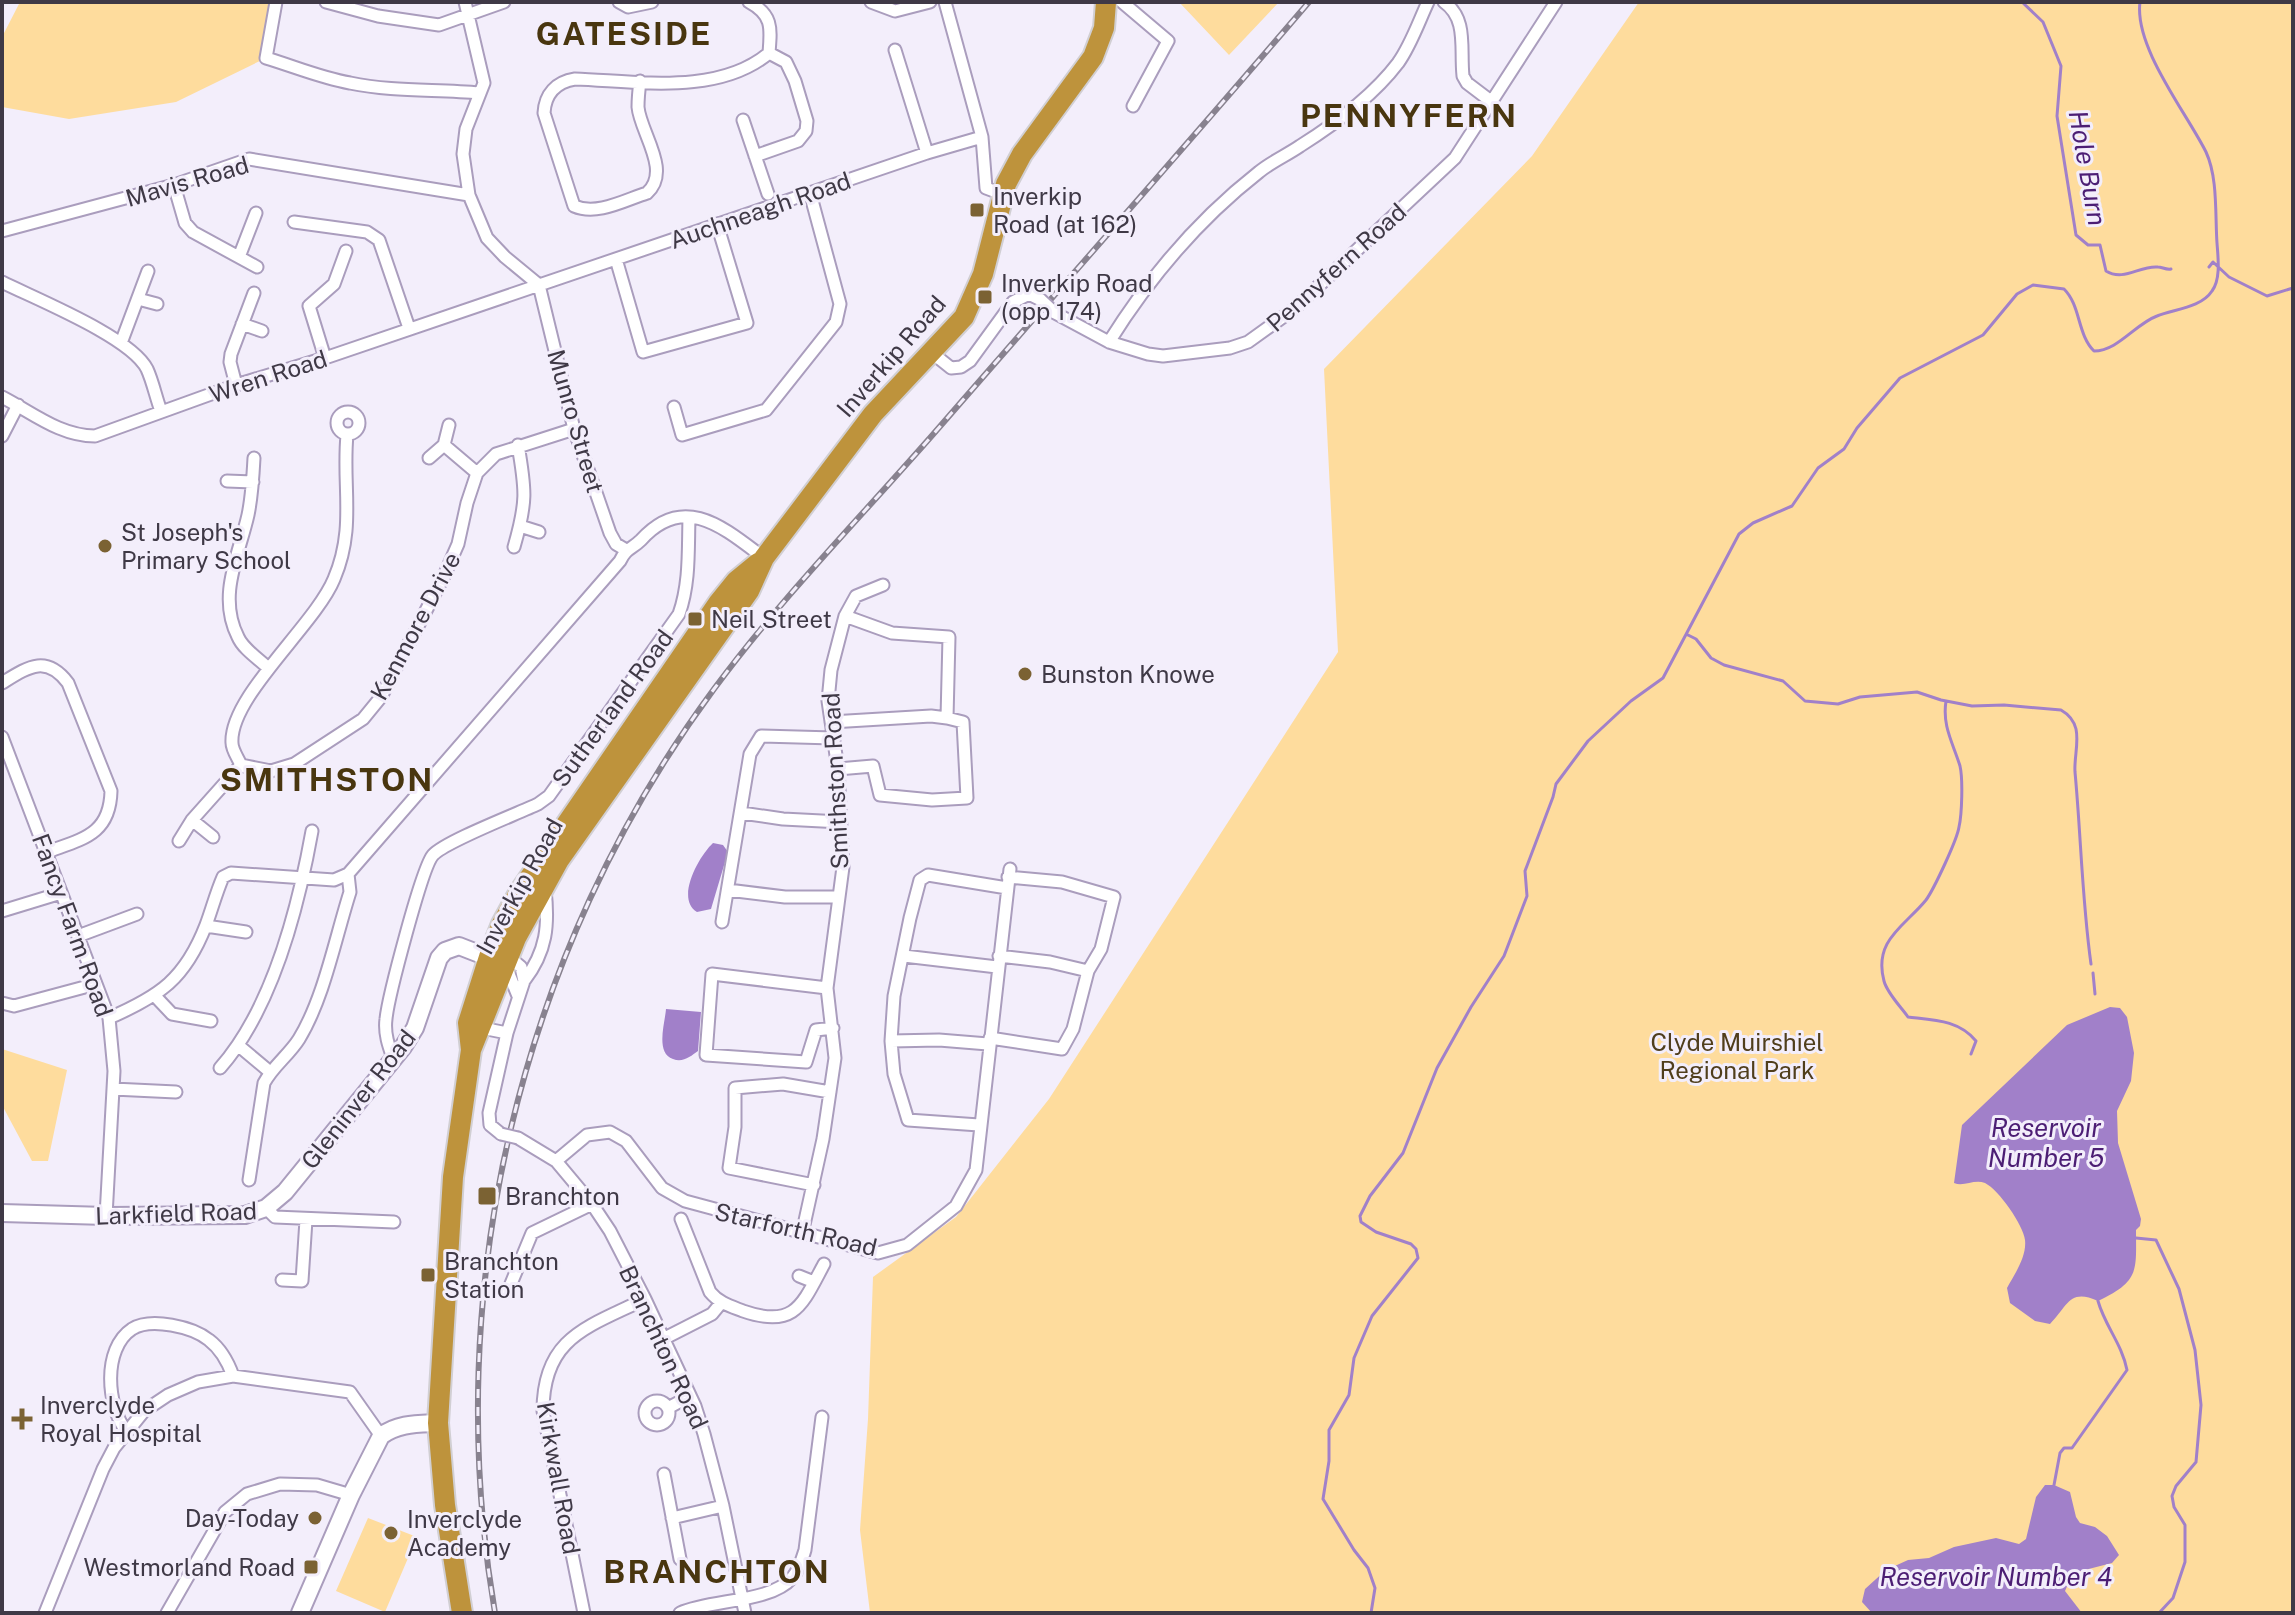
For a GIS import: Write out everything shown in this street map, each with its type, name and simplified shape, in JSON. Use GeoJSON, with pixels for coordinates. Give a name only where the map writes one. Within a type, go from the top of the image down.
{"type":"FeatureCollection","features":[{"type":"Feature","properties":{"kind":"highway","name":"Inverkip Road"},"geometry":{"type":"LineString","coordinates":[[462,1613],[445,1505],[438,1423],[453,1177],[471,1050],[468,1023],[497,960],[584,822],[749,591],[764,558],[873,414],[964,317],[983,274],[1002,194],[1022,154],[1093,57],[1104,28],[1106,2]]}},
{"type":"Feature","properties":{"kind":"highway","name":"Inverkip Road"},"geometry":{"type":"LineString","coordinates":[[471,1050],[482,1028],[502,924],[519,893],[670,669],[736,581],[764,558]]}},
{"type":"Feature","properties":{"kind":"street"},"geometry":{"type":"LineString","coordinates":[[276,2],[266,58],[349,83],[416,92],[445,90],[480,93]]}},
{"type":"Feature","properties":{"kind":"street"},"geometry":{"type":"LineString","coordinates":[[326,2],[378,16],[439,25],[504,2]]}},
{"type":"Feature","properties":{"kind":"street"},"geometry":{"type":"LineString","coordinates":[[465,2],[484,83],[466,129],[463,154],[469,195],[487,238],[539,285]]}},
{"type":"Feature","properties":{"kind":"street"},"geometry":{"type":"LineString","coordinates":[[619,2],[628,7],[652,2]]}},
{"type":"Feature","properties":{"kind":"street"},"geometry":{"type":"LineString","coordinates":[[640,81],[638,109],[657,168],[653,188],[647,193],[599,209],[580,209],[574,206],[544,113],[553,88],[563,81],[640,81],[698,81],[757,63],[769,53],[771,26],[760,8],[749,2]]}},
{"type":"Feature","properties":{"kind":"street"},"geometry":{"type":"LineString","coordinates":[[871,2],[895,11],[930,2]]}},
{"type":"Feature","properties":{"kind":"street"},"geometry":{"type":"LineString","coordinates":[[945,2],[982,137],[986,188],[1002,194]]}},
{"type":"Feature","properties":{"kind":"street"},"geometry":{"type":"LineString","coordinates":[[1122,2],[1168,41],[1133,106]]}},
{"type":"Feature","properties":{"kind":"street"},"geometry":{"type":"LineString","coordinates":[[1109,342],[1154,275],[1219,206],[1260,171],[1303,145],[1349,111],[1391,71],[1401,59],[1428,2]]}},
{"type":"Feature","properties":{"kind":"street"},"geometry":{"type":"LineString","coordinates":[[1444,2],[1454,9],[1460,20],[1463,76],[1467,83],[1492,102]]}},
{"type":"Feature","properties":{"kind":"street","name":"Pennyfern Road"},"geometry":{"type":"LineString","coordinates":[[931,352],[951,368],[961,367],[970,361],[1013,302],[1029,294],[1055,313],[1109,342],[1148,354],[1179,355],[1230,348],[1248,342],[1294,309],[1455,158],[1556,2]]}},
{"type":"Feature","properties":{"kind":"street"},"geometry":{"type":"LineString","coordinates":[[895,50],[927,153]]}},
{"type":"Feature","properties":{"kind":"street"},"geometry":{"type":"LineString","coordinates":[[755,156],[798,141],[806,131],[807,121],[786,62],[769,53]]}},
{"type":"Feature","properties":{"kind":"street"},"geometry":{"type":"LineString","coordinates":[[743,120],[768,194]]}},
{"type":"Feature","properties":{"kind":"street","name":"Auchneagh Road"},"geometry":{"type":"LineString","coordinates":[[539,285],[982,137]]}},
{"type":"Feature","properties":{"kind":"street","name":"Mavis Road"},"geometry":{"type":"LineString","coordinates":[[2,231],[174,185],[249,159],[469,195]]}},
{"type":"Feature","properties":{"kind":"street"},"geometry":{"type":"LineString","coordinates":[[174,185],[185,223],[193,232],[257,267]]}},
{"type":"Feature","properties":{"kind":"street"},"geometry":{"type":"LineString","coordinates":[[674,407],[682,435],[766,410],[836,322],[840,304],[810,193]]}},
{"type":"Feature","properties":{"kind":"street"},"geometry":{"type":"LineString","coordinates":[[239,257],[256,213]]}},
{"type":"Feature","properties":{"kind":"street"},"geometry":{"type":"LineString","coordinates":[[294,222],[367,232],[379,240],[409,328]]}},
{"type":"Feature","properties":{"kind":"street"},"geometry":{"type":"LineString","coordinates":[[616,259],[643,352],[747,323],[717,224]]}},
{"type":"Feature","properties":{"kind":"street"},"geometry":{"type":"LineString","coordinates":[[325,358],[309,306],[334,284],[346,251]]}},
{"type":"Feature","properties":{"kind":"street"},"geometry":{"type":"LineString","coordinates":[[121,343],[148,271]]}},
{"type":"Feature","properties":{"kind":"street"},"geometry":{"type":"LineString","coordinates":[[2,282],[121,343],[147,368],[161,411]]}},
{"type":"Feature","properties":{"kind":"street"},"geometry":{"type":"LineString","coordinates":[[334,284],[348,288]]}},
{"type":"Feature","properties":{"kind":"street","name":"Wren Road"},"geometry":{"type":"LineString","coordinates":[[2,397],[60,431],[95,436],[236,385],[539,285]]}},
{"type":"Feature","properties":{"kind":"street","name":"Munro Street"},"geometry":{"type":"LineString","coordinates":[[539,285],[574,429],[610,533],[616,544],[626,550]]}},
{"type":"Feature","properties":{"kind":"street"},"geometry":{"type":"LineString","coordinates":[[236,385],[230,362],[254,293]]}},
{"type":"Feature","properties":{"kind":"street"},"geometry":{"type":"LineString","coordinates":[[138,299],[157,304]]}},
{"type":"Feature","properties":{"kind":"street"},"geometry":{"type":"LineString","coordinates":[[242,324],[262,331]]}},
{"type":"Feature","properties":{"kind":"street"},"geometry":{"type":"LineString","coordinates":[[2,436],[18,405]]}},
{"type":"Feature","properties":{"kind":"street"},"geometry":{"type":"LineString","coordinates":[[429,458],[444,445],[449,425]]}},
{"type":"Feature","properties":{"kind":"street"},"geometry":{"type":"LineString","coordinates":[[444,445],[477,473],[496,454],[574,429]]}},
{"type":"Feature","properties":{"kind":"street"},"geometry":{"type":"LineString","coordinates":[[179,841],[192,820],[241,765],[232,745],[233,728],[241,710],[268,668],[303,629],[334,579],[344,549],[349,507],[345,457],[347,435]]}},
{"type":"Feature","properties":{"kind":"street"},"geometry":{"type":"LineString","coordinates":[[514,547],[526,492],[518,445]]}},
{"type":"Feature","properties":{"kind":"street"},"geometry":{"type":"LineString","coordinates":[[254,458],[248,514],[228,598],[231,620],[239,640],[268,668]]}},
{"type":"Feature","properties":{"kind":"street","name":"Kenmore Drive"},"geometry":{"type":"LineString","coordinates":[[241,765],[271,771],[294,764],[363,719],[381,697],[458,544],[477,473]]}},
{"type":"Feature","properties":{"kind":"street"},"geometry":{"type":"LineString","coordinates":[[227,481],[253,482]]}},
{"type":"Feature","properties":{"kind":"street"},"geometry":{"type":"LineString","coordinates":[[109,1018],[155,996],[173,980],[189,960],[206,926],[223,877],[231,873],[334,880],[348,874],[543,651],[626,550],[662,520],[689,518],[716,522],[764,558]]}},
{"type":"Feature","properties":{"kind":"street","name":"Sutherland Road"},"geometry":{"type":"LineString","coordinates":[[394,1061],[386,1040],[386,1019],[413,912],[431,857],[445,847],[549,796],[679,614],[687,576],[689,518]]}},
{"type":"Feature","properties":{"kind":"street"},"geometry":{"type":"LineString","coordinates":[[520,526],[539,532]]}},
{"type":"Feature","properties":{"kind":"street"},"geometry":{"type":"LineString","coordinates":[[883,585],[856,596],[845,616],[892,633],[949,637],[947,718]]}},
{"type":"Feature","properties":{"kind":"street","name":"Smithston Road"},"geometry":{"type":"LineString","coordinates":[[802,1234],[814,1185],[835,1058],[827,988],[843,867],[838,769],[828,701],[831,670],[845,616]]}},
{"type":"Feature","properties":{"kind":"street"},"geometry":{"type":"LineString","coordinates":[[2,683],[26,668],[39,665],[60,672],[68,683],[111,791],[111,807],[98,830],[47,852]]}},
{"type":"Feature","properties":{"kind":"street"},"geometry":{"type":"LineString","coordinates":[[831,722],[931,716],[963,722],[967,798],[932,800],[880,795],[873,766],[838,769]]}},
{"type":"Feature","properties":{"kind":"street"},"geometry":{"type":"LineString","coordinates":[[722,922],[748,762],[761,736],[833,738]]}},
{"type":"Feature","properties":{"kind":"street","name":"Fancy Farm Road"},"geometry":{"type":"LineString","coordinates":[[2,737],[109,1018],[114,1048],[106,1216]]}},
{"type":"Feature","properties":{"kind":"street"},"geometry":{"type":"LineString","coordinates":[[742,813],[841,822]]}},
{"type":"Feature","properties":{"kind":"street"},"geometry":{"type":"LineString","coordinates":[[192,820],[213,837]]}},
{"type":"Feature","properties":{"kind":"street"},"geometry":{"type":"LineString","coordinates":[[220,1068],[239,1046],[270,985],[304,879],[312,831]]}},
{"type":"Feature","properties":{"kind":"street"},"geometry":{"type":"LineString","coordinates":[[249,1180],[264,1083],[300,1038],[314,1009],[350,892],[348,874]]}},
{"type":"Feature","properties":{"kind":"street"},"geometry":{"type":"LineString","coordinates":[[891,1041],[989,1041],[1062,1049],[1073,1029],[1088,971],[1101,949],[1114,897],[1062,882],[928,875],[920,880],[894,996],[891,1041],[894,1074],[908,1120],[979,1125]]}},
{"type":"Feature","properties":{"kind":"street","name":"Starforth Road"},"geometry":{"type":"LineString","coordinates":[[556,1161],[587,1135],[610,1132],[626,1141],[662,1188],[685,1201],[878,1253],[907,1245],[956,1206],[976,1170],[1008,878]]}},
{"type":"Feature","properties":{"kind":"street"},"geometry":{"type":"LineString","coordinates":[[482,1028],[507,1033],[524,981],[542,948],[548,923],[545,884]]}},
{"type":"Feature","properties":{"kind":"street"},"geometry":{"type":"LineString","coordinates":[[728,890],[785,897],[838,897]]}},
{"type":"Feature","properties":{"kind":"street"},"geometry":{"type":"LineString","coordinates":[[2,911],[61,893]]}},
{"type":"Feature","properties":{"kind":"street"},"geometry":{"type":"LineString","coordinates":[[78,936],[137,914]]}},
{"type":"Feature","properties":{"kind":"street"},"geometry":{"type":"LineString","coordinates":[[206,926],[246,932]]}},
{"type":"Feature","properties":{"kind":"street","name":"Gleninver Road"},"geometry":{"type":"LineString","coordinates":[[266,1208],[285,1192],[394,1061],[415,1028],[439,958],[445,951],[459,946],[497,960]]}},
{"type":"Feature","properties":{"kind":"street"},"geometry":{"type":"LineString","coordinates":[[904,956],[1050,962],[1088,971]]}},
{"type":"Feature","properties":{"kind":"street"},"geometry":{"type":"LineString","coordinates":[[497,960],[515,962],[521,967],[524,981]]}},
{"type":"Feature","properties":{"kind":"street"},"geometry":{"type":"LineString","coordinates":[[497,960],[518,996]]}},
{"type":"Feature","properties":{"kind":"street"},"geometry":{"type":"LineString","coordinates":[[827,988],[712,974],[706,1055],[806,1062],[816,1030],[833,1028]]}},
{"type":"Feature","properties":{"kind":"street"},"geometry":{"type":"LineString","coordinates":[[2,1003],[14,1006],[96,984]]}},
{"type":"Feature","properties":{"kind":"street"},"geometry":{"type":"LineString","coordinates":[[155,996],[172,1014],[211,1021]]}},
{"type":"Feature","properties":{"kind":"street","name":"Branchton Road"},"geometry":{"type":"LineString","coordinates":[[507,1033],[488,1120],[493,1129],[501,1134],[518,1138],[556,1161],[610,1231],[690,1396],[713,1460],[745,1613]]}},
{"type":"Feature","properties":{"kind":"street"},"geometry":{"type":"LineString","coordinates":[[239,1046],[270,1072]]}},
{"type":"Feature","properties":{"kind":"street"},"geometry":{"type":"LineString","coordinates":[[814,1185],[729,1168],[735,1127],[735,1088],[783,1084],[830,1092]]}},
{"type":"Feature","properties":{"kind":"street"},"geometry":{"type":"LineString","coordinates":[[113,1089],[176,1092]]}},
{"type":"Feature","properties":{"kind":"street"},"geometry":{"type":"LineString","coordinates":[[508,1291],[532,1233],[592,1204]]}},
{"type":"Feature","properties":{"kind":"street","name":"Larkfield Road"},"geometry":{"type":"LineString","coordinates":[[2,1213],[245,1215],[266,1208],[275,1217],[394,1222]]}},
{"type":"Feature","properties":{"kind":"street"},"geometry":{"type":"LineString","coordinates":[[681,1219],[710,1292],[721,1303],[764,1318],[785,1316],[805,1299],[824,1264]]}},
{"type":"Feature","properties":{"kind":"street"},"geometry":{"type":"LineString","coordinates":[[282,1280],[302,1281],[306,1220]]}},
{"type":"Feature","properties":{"kind":"street"},"geometry":{"type":"LineString","coordinates":[[688,1237],[701,1232]]}},
{"type":"Feature","properties":{"kind":"street"},"geometry":{"type":"LineString","coordinates":[[799,1276],[814,1282]]}},
{"type":"Feature","properties":{"kind":"street","name":"Kirkwall Road"},"geometry":{"type":"LineString","coordinates":[[584,1613],[543,1411],[543,1396],[553,1362],[573,1335],[645,1299]]}},
{"type":"Feature","properties":{"kind":"street"},"geometry":{"type":"LineString","coordinates":[[663,1339],[712,1314],[721,1303]]}},
{"type":"Feature","properties":{"kind":"street"},"geometry":{"type":"LineString","coordinates":[[126,1431],[112,1405],[110,1379],[117,1349],[131,1330],[147,1324],[172,1324],[208,1339],[228,1361],[233,1376]]}},
{"type":"Feature","properties":{"kind":"street"},"geometry":{"type":"LineString","coordinates":[[45,1613],[103,1469],[126,1431],[144,1411],[168,1395],[198,1382],[233,1376],[350,1392],[381,1436]]}},
{"type":"Feature","properties":{"kind":"street"},"geometry":{"type":"LineString","coordinates":[[668,1408],[690,1396]]}},
{"type":"Feature","properties":{"kind":"street"},"geometry":{"type":"LineString","coordinates":[[680,1613],[696,1606],[781,1587],[799,1567],[805,1550],[822,1417]]}},
{"type":"Feature","properties":{"kind":"street"},"geometry":{"type":"LineString","coordinates":[[300,1613],[351,1495],[381,1436],[389,1430],[411,1424],[438,1423]]}},
{"type":"Feature","properties":{"kind":"street"},"geometry":{"type":"LineString","coordinates":[[664,1474],[680,1559]]}},
{"type":"Feature","properties":{"kind":"street"},"geometry":{"type":"LineString","coordinates":[[167,1613],[225,1512],[247,1494],[280,1484],[317,1485],[351,1495]]}},
{"type":"Feature","properties":{"kind":"street"},"geometry":{"type":"LineString","coordinates":[[672,1518],[723,1506]]}},
{"type":"Feature","properties":{"kind":"green space"},"geometry":{"type":"Polygon","coordinates":[[[20,2],[276,2],[266,58],[176,102],[69,119],[2,107],[2,37],[20,2]]]}},
{"type":"Feature","properties":{"kind":"green space"},"geometry":{"type":"Polygon","coordinates":[[[1179,2],[1279,2],[1229,55],[1179,2]]]}},
{"type":"Feature","properties":{"kind":"green space","name":"Clyde Muirshiel Regional Park"},"geometry":{"type":"Polygon","coordinates":[[[1639,2],[2293,2],[2293,1613],[870,1613],[860,1530],[873,1277],[956,1217],[1049,1099],[1338,652],[1324,369],[1532,156],[1639,2]]]}},
{"type":"Feature","properties":{"kind":"green space"},"geometry":{"type":"Polygon","coordinates":[[[2,1049],[67,1070],[48,1161],[32,1161],[2,1105],[2,1049]]]}},
{"type":"Feature","properties":{"kind":"green space"},"geometry":{"type":"Polygon","coordinates":[[[368,1518],[417,1537],[385,1612],[336,1591],[368,1518]]]}},
{"type":"Feature","properties":{"kind":"water"},"geometry":{"type":"Polygon","coordinates":[[[713,843],[723,845],[728,852],[711,909],[697,912],[688,898],[689,888],[696,867],[713,843]]]}},
{"type":"Feature","properties":{"kind":"water","name":"Reservoir Number 5"},"geometry":{"type":"Polygon","coordinates":[[[2110,1007],[2120,1008],[2127,1017],[2134,1053],[2131,1081],[2117,1111],[2118,1143],[2141,1219],[2136,1230],[2135,1265],[2128,1281],[2112,1294],[2098,1301],[2075,1298],[2050,1324],[2035,1321],[2010,1303],[2007,1288],[2025,1246],[2015,1217],[1985,1183],[1954,1183],[1962,1125],[2067,1025],[2110,1007]]]}},
{"type":"Feature","properties":{"kind":"water"},"geometry":{"type":"Polygon","coordinates":[[[666,1009],[701,1012],[698,1051],[687,1058],[673,1059],[664,1051],[662,1037],[666,1009]]]}},
{"type":"Feature","properties":{"kind":"water","name":"Reservoir Number 4"},"geometry":{"type":"Polygon","coordinates":[[[2045,1485],[2054,1485],[2070,1492],[2080,1523],[2095,1527],[2107,1536],[2119,1555],[2112,1563],[2073,1573],[2065,1591],[2082,1613],[1872,1613],[1862,1602],[1865,1589],[1886,1570],[1908,1560],[1929,1558],[1954,1547],[1996,1538],[2019,1544],[2026,1539],[2036,1497],[2045,1485]]]}},
{"type":"Feature","properties":{"kind":"waterway","name":"Hole Burn"},"geometry":{"type":"LineString","coordinates":[[2022,2],[2043,22],[2061,66],[2057,116],[2076,235],[2088,245],[2100,245],[2106,271],[2113,274],[2151,267],[2171,269]]}},
{"type":"Feature","properties":{"kind":"waterway"},"geometry":{"type":"LineString","coordinates":[[1371,1613],[1375,1588],[1368,1568],[1323,1499],[1329,1461],[1329,1430],[1349,1395],[1354,1358],[1372,1316],[1418,1258],[1411,1244],[1376,1232],[1361,1222],[1360,1216],[1370,1196],[1403,1153],[1437,1068],[1504,956],[1527,896],[1525,871],[1556,784],[1588,741],[1631,701],[1663,678],[1739,534],[1753,523],[1792,506],[1818,468],[1844,449],[1857,428],[1900,378],[1983,335],[2017,294],[2033,285],[2064,289],[2094,351],[2111,347],[2149,320],[2201,301],[2212,291],[2217,280],[2218,261],[2210,162],[2153,59],[2140,20],[2140,2]]}},
{"type":"Feature","properties":{"kind":"waterway"},"geometry":{"type":"LineString","coordinates":[[2209,267],[2213,262],[2229,277],[2267,296],[2293,288]]}},
{"type":"Feature","properties":{"kind":"waterway"},"geometry":{"type":"LineString","coordinates":[[1688,635],[1696,639],[1711,658],[1724,665],[1783,681],[1805,701],[1838,704],[1860,697],[1917,692],[1972,706],[2004,705],[2061,710],[2066,714],[2074,723],[2077,734],[2075,772],[2091,964]]}},
{"type":"Feature","properties":{"kind":"waterway"},"geometry":{"type":"LineString","coordinates":[[1946,701],[1947,726],[1961,772],[1959,827],[1930,894],[1887,944],[1882,967],[1888,990],[1908,1017],[1945,1022],[1962,1029],[1976,1041],[1971,1054]]}},
{"type":"Feature","properties":{"kind":"waterway"},"geometry":{"type":"LineString","coordinates":[[2093,973],[2095,994]]}},
{"type":"Feature","properties":{"kind":"waterway"},"geometry":{"type":"LineString","coordinates":[[2136,1238],[2156,1240],[2179,1289],[2195,1350],[2201,1405],[2196,1462],[2176,1486],[2172,1496],[2174,1507],[2185,1525],[2185,1562],[2173,1598],[2159,1613]]}},
{"type":"Feature","properties":{"kind":"waterway"},"geometry":{"type":"LineString","coordinates":[[2054,1485],[2060,1453],[2064,1448],[2072,1448],[2127,1370],[2098,1301]]}},
{"type":"Feature","properties":{"kind":"railway"},"geometry":{"type":"LineString","coordinates":[[495,1613],[481,1491],[479,1369],[489,1248],[511,1129],[545,1012],[590,899],[646,791],[740,655],[1309,2]]}},
{"type":"Feature","properties":{"kind":"place","name":"Inverkip Road (at 162)"},"geometry":{"type":"Point","coordinates":[977,210]}},
{"type":"Feature","properties":{"kind":"place","name":"Inverkip Road (opp 174)"},"geometry":{"type":"Point","coordinates":[985,297]}},
{"type":"Feature","properties":{"kind":"place","name":"St Joseph's Primary School"},"geometry":{"type":"Point","coordinates":[105,546]}},
{"type":"Feature","properties":{"kind":"place","name":"Neil Street"},"geometry":{"type":"Point","coordinates":[695,619]}},
{"type":"Feature","properties":{"kind":"place","name":"Bunston Knowe"},"geometry":{"type":"Point","coordinates":[1025,674]}},
{"type":"Feature","properties":{"kind":"place","name":"Branchton"},"geometry":{"type":"Point","coordinates":[487,1196]}},
{"type":"Feature","properties":{"kind":"place","name":"Branchton Station"},"geometry":{"type":"Point","coordinates":[428,1275]}},
{"type":"Feature","properties":{"kind":"place","name":"Inverclyde Royal Hospital"},"geometry":{"type":"Point","coordinates":[22,1419]}},
{"type":"Feature","properties":{"kind":"place","name":"Day-Today"},"geometry":{"type":"Point","coordinates":[315,1518]}},
{"type":"Feature","properties":{"kind":"place","name":"Inverclyde Academy"},"geometry":{"type":"Point","coordinates":[391,1533]}},
{"type":"Feature","properties":{"kind":"place","name":"Westmorland Road"},"geometry":{"type":"Point","coordinates":[311,1567]}},
{"type":"Feature","properties":{"kind":"district","name":"GATESIDE"},"geometry":{"type":"Point","coordinates":[624,33]}},
{"type":"Feature","properties":{"kind":"district","name":"PENNYFERN"},"geometry":{"type":"Point","coordinates":[1409,115]}},
{"type":"Feature","properties":{"kind":"district","name":"SMITHSTON"},"geometry":{"type":"Point","coordinates":[327,779]}},
{"type":"Feature","properties":{"kind":"district","name":"BRANCHTON"},"geometry":{"type":"Point","coordinates":[717,1571]}}]}
